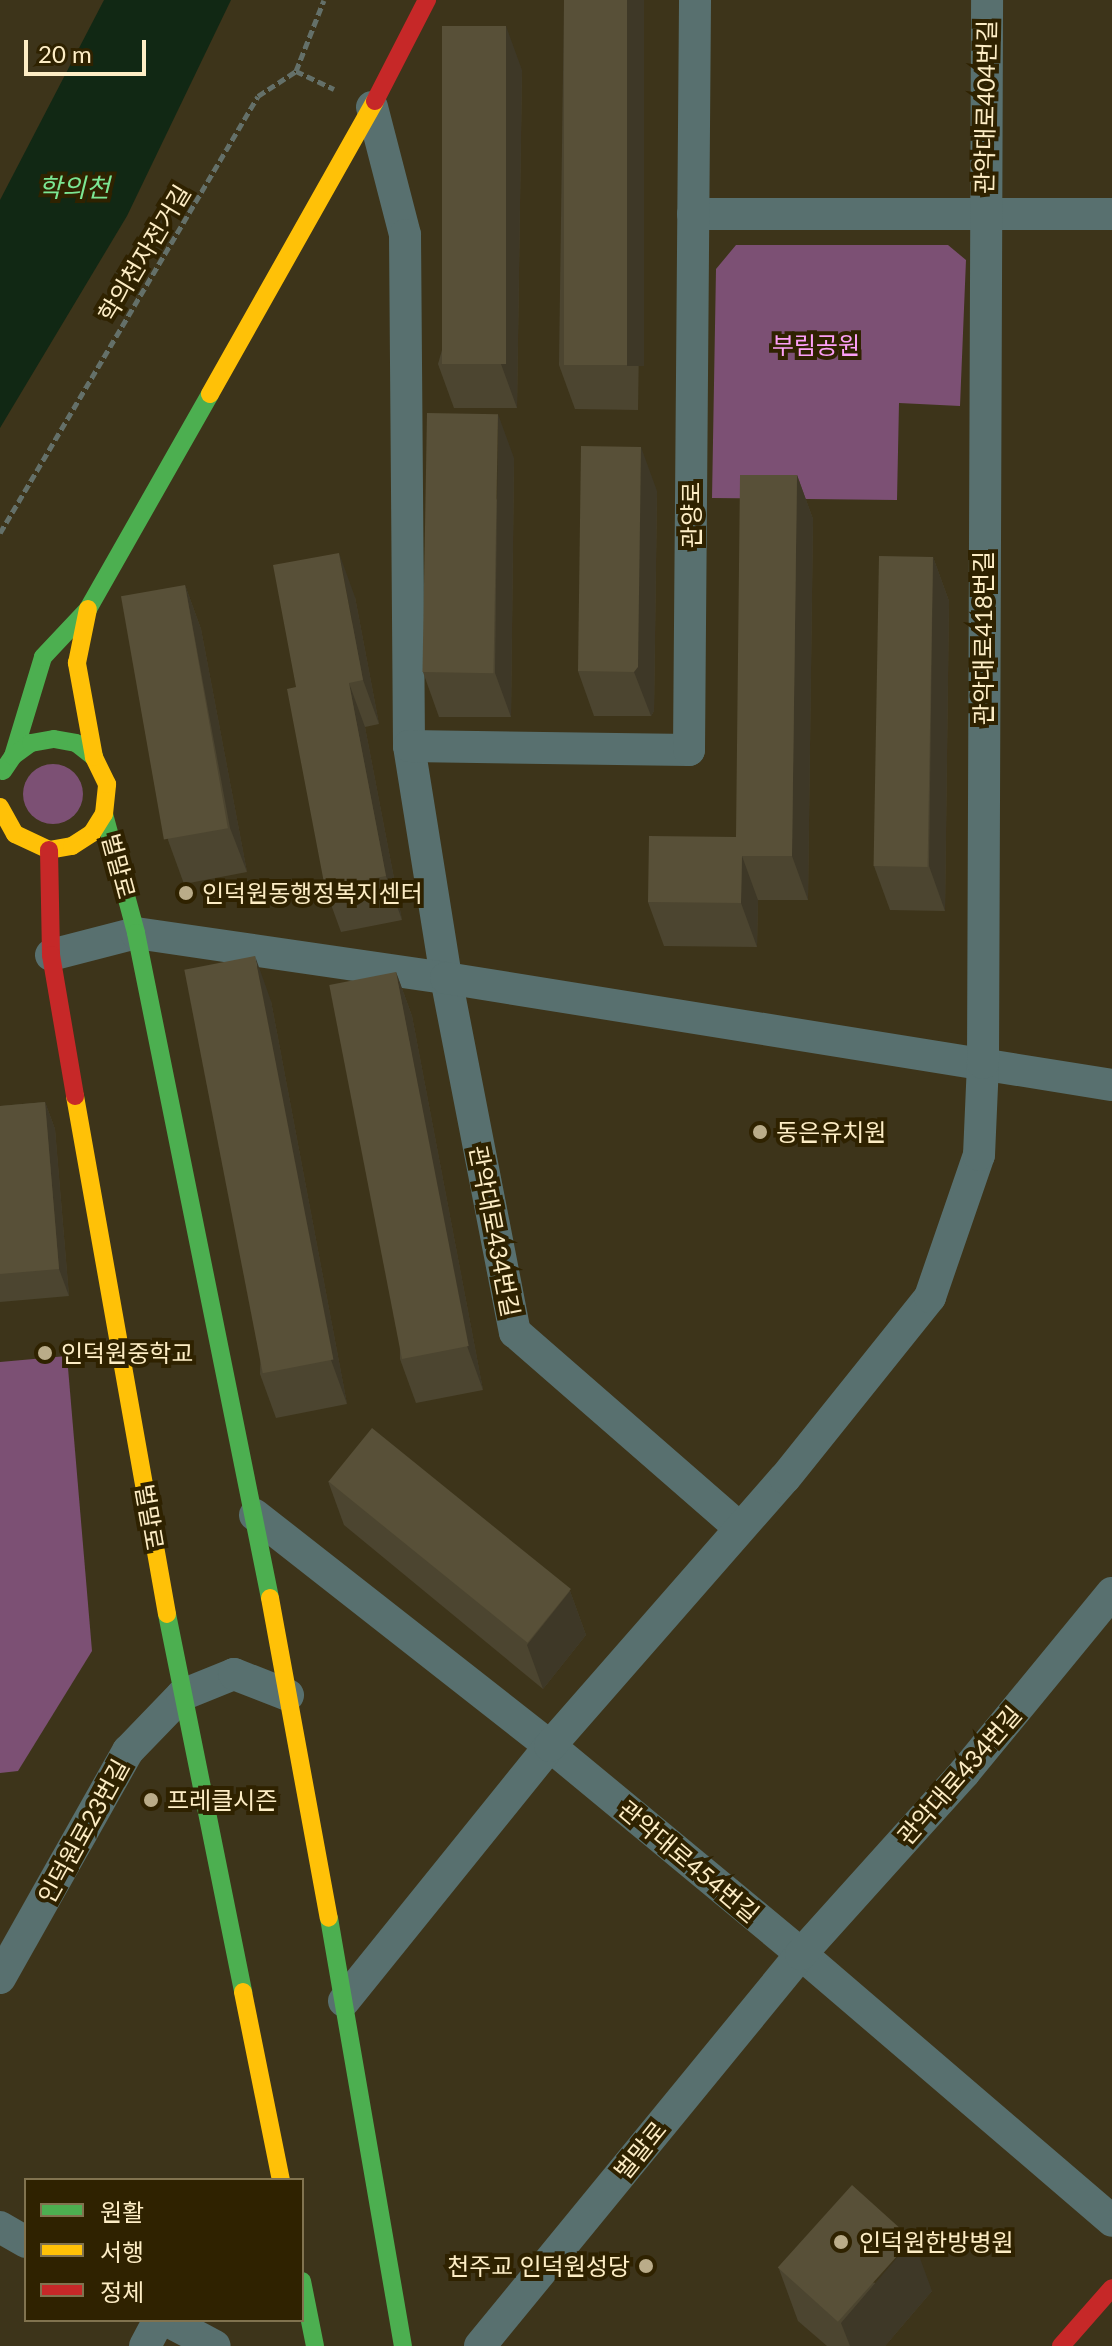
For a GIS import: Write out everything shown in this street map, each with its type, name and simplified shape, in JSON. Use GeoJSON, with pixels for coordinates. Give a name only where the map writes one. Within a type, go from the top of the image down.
{"type":"FeatureCollection","features":[{"type":"Feature","properties":{"kind":"street"},"geometry":{"type":"LineString","coordinates":[[0,781],[13,756],[43,657],[88,609],[372,107],[427,0]]}},
{"type":"Feature","properties":{"kind":"street","name":"관양로"},"geometry":{"type":"LineString","coordinates":[[409,746],[689,750],[695,0]]}},
{"type":"Feature","properties":{"kind":"street","name":"관악대로404번길"},"geometry":{"type":"LineString","coordinates":[[984,214],[987,0]]}},
{"type":"Feature","properties":{"kind":"street"},"geometry":{"type":"LineString","coordinates":[[372,107],[405,235],[409,746],[446,978]]}},
{"type":"Feature","properties":{"kind":"street"},"geometry":{"type":"LineString","coordinates":[[693,214],[1112,214]]}},
{"type":"Feature","properties":{"kind":"street","name":"관악대로418번길"},"geometry":{"type":"LineString","coordinates":[[983,1063],[984,214]]}},
{"type":"Feature","properties":{"kind":"street","name":"벌말로"},"geometry":{"type":"LineString","coordinates":[[88,609],[77,663],[94,757],[107,784],[104,814],[136,933],[255,1515],[344,2001],[403,2346]]}},
{"type":"Feature","properties":{"kind":"street"},"geometry":{"type":"LineString","coordinates":[[13,756],[31,743],[54,739],[76,743],[94,757]]}},
{"type":"Feature","properties":{"kind":"street"},"geometry":{"type":"LineString","coordinates":[[0,807],[7,840],[49,850],[72,846],[92,833],[104,814]]}},
{"type":"Feature","properties":{"kind":"street","name":"벌말로"},"geometry":{"type":"LineString","coordinates":[[49,850],[51,955],[182,1695],[281,2178]]}},
{"type":"Feature","properties":{"kind":"street"},"geometry":{"type":"LineString","coordinates":[[51,955],[136,933],[446,978],[1112,1085]]}},
{"type":"Feature","properties":{"kind":"street","name":"관악대로434번길"},"geometry":{"type":"LineString","coordinates":[[446,978],[515,1332],[740,1528]]}},
{"type":"Feature","properties":{"kind":"street"},"geometry":{"type":"LineString","coordinates":[[344,2001],[550,1746],[740,1528],[930,1297],[979,1155],[983,1063]]}},
{"type":"Feature","properties":{"kind":"street","name":"관악대로454번길"},"geometry":{"type":"LineString","coordinates":[[255,1515],[550,1746],[801,1954],[1112,2221]]}},
{"type":"Feature","properties":{"kind":"street","name":"관악대로434번길"},"geometry":{"type":"LineString","coordinates":[[801,1954],[964,1773],[1112,1593]]}},
{"type":"Feature","properties":{"kind":"street"},"geometry":{"type":"LineString","coordinates":[[182,1695],[234,1674],[288,1695]]}},
{"type":"Feature","properties":{"kind":"street","name":"인덕원로23번길"},"geometry":{"type":"LineString","coordinates":[[0,1978],[128,1751],[182,1695]]}},
{"type":"Feature","properties":{"kind":"street","name":"벌말로"},"geometry":{"type":"LineString","coordinates":[[480,2346],[801,1954]]}},
{"type":"Feature","properties":{"kind":"street"},"geometry":{"type":"LineString","coordinates":[[0,2227],[24,2241]]}},
{"type":"Feature","properties":{"kind":"street"},"geometry":{"type":"LineString","coordinates":[[1061,2346],[1112,2288]]}},
{"type":"Feature","properties":{"kind":"street"},"geometry":{"type":"LineString","coordinates":[[304,2291],[315,2346]]}},
{"type":"Feature","properties":{"kind":"street"},"geometry":{"type":"LineString","coordinates":[[145,2346],[158,2322]]}},
{"type":"Feature","properties":{"kind":"street"},"geometry":{"type":"LineString","coordinates":[[170,2322],[215,2346]]}},
{"type":"Feature","properties":{"kind":"path","name":"학의천자전거길"},"geometry":{"type":"LineString","coordinates":[[0,533],[258,96],[296,71],[324,0]]}},
{"type":"Feature","properties":{"kind":"green space","name":"부림공원"},"geometry":{"type":"Polygon","coordinates":[[[736,245],[948,245],[966,260],[960,406],[899,403],[897,500],[712,498],[716,269],[736,245]]]}},
{"type":"Feature","properties":{"kind":"green space"},"geometry":{"type":"Polygon","coordinates":[[[53,764],[65,766],[74,773],[81,782],[81,806],[74,815],[65,822],[53,824],[41,822],[32,815],[25,806],[23,794],[25,782],[32,773],[41,766],[53,764]]]}},
{"type":"Feature","properties":{"kind":"green space"},"geometry":{"type":"Polygon","coordinates":[[[67,1356],[92,1651],[18,1771],[0,1773],[0,1362],[67,1356]]]}},
{"type":"Feature","properties":{"kind":"water","name":"학의천"},"geometry":{"type":"Polygon","coordinates":[[[104,0],[231,0],[127,216],[0,428],[0,200],[104,0]]]}},
{"type":"Feature","properties":{"kind":"building"},"geometry":{"type":"Polygon","coordinates":[[[564,0],[627,0],[627,365],[564,365],[564,0]]]}},
{"type":"Feature","properties":{"kind":"building"},"geometry":{"type":"Polygon","coordinates":[[[442,26],[506,26],[506,364],[442,364],[442,26]]]}},
{"type":"Feature","properties":{"kind":"building"},"geometry":{"type":"Polygon","coordinates":[[[427,413],[498,414],[493,673],[422,672],[427,413]]]}},
{"type":"Feature","properties":{"kind":"building"},"geometry":{"type":"Polygon","coordinates":[[[581,446],[641,447],[638,667],[634,672],[578,671],[581,446]]]}},
{"type":"Feature","properties":{"kind":"building"},"geometry":{"type":"Polygon","coordinates":[[[740,475],[797,475],[792,856],[742,856],[741,903],[648,902],[649,836],[736,837],[740,475]]]}},
{"type":"Feature","properties":{"kind":"building"},"geometry":{"type":"Polygon","coordinates":[[[339,553],[363,680],[349,683],[386,876],[325,888],[287,689],[296,687],[273,565],[339,553]]]}},
{"type":"Feature","properties":{"kind":"building"},"geometry":{"type":"Polygon","coordinates":[[[879,556],[933,557],[928,867],[874,866],[879,556]]]}},
{"type":"Feature","properties":{"kind":"building"},"geometry":{"type":"Polygon","coordinates":[[[185,585],[228,828],[164,840],[121,596],[185,585]]]}},
{"type":"Feature","properties":{"kind":"building"},"geometry":{"type":"Polygon","coordinates":[[[255,956],[333,1359],[263,1373],[184,970],[255,956]]]}},
{"type":"Feature","properties":{"kind":"building"},"geometry":{"type":"Polygon","coordinates":[[[396,972],[469,1346],[402,1359],[329,985],[396,972]]]}},
{"type":"Feature","properties":{"kind":"building"},"geometry":{"type":"Polygon","coordinates":[[[45,1102],[59,1269],[0,1274],[0,1106],[45,1102]]]}},
{"type":"Feature","properties":{"kind":"building"},"geometry":{"type":"Polygon","coordinates":[[[372,1428],[571,1589],[528,1643],[329,1482],[372,1428]]]}},
{"type":"Feature","properties":{"kind":"building"},"geometry":{"type":"Polygon","coordinates":[[[852,2185],[912,2239],[838,2322],[778,2267],[852,2185]]]}},
{"type":"Feature","properties":{"kind":"traffic: fast"},"geometry":{"type":"LineString","coordinates":[[13,756],[43,657],[88,609],[210,394]]}},
{"type":"Feature","properties":{"kind":"traffic: fast"},"geometry":{"type":"LineString","coordinates":[[3,771],[13,756],[31,743],[54,739],[76,743],[94,757]]}},
{"type":"Feature","properties":{"kind":"traffic: fast"},"geometry":{"type":"LineString","coordinates":[[104,814],[136,933],[270,1598]]}},
{"type":"Feature","properties":{"kind":"traffic: fast"},"geometry":{"type":"LineString","coordinates":[[167,1614],[243,1992]]}},
{"type":"Feature","properties":{"kind":"traffic: fast"},"geometry":{"type":"LineString","coordinates":[[329,1918],[403,2346]]}},
{"type":"Feature","properties":{"kind":"traffic: fast"},"geometry":{"type":"LineString","coordinates":[[304,2291],[315,2346]]}},
{"type":"Feature","properties":{"kind":"traffic: slow"},"geometry":{"type":"LineString","coordinates":[[210,394],[375,101]]}},
{"type":"Feature","properties":{"kind":"traffic: slow"},"geometry":{"type":"LineString","coordinates":[[0,807],[15,834],[49,850],[72,846],[92,833],[104,814],[107,784],[94,757],[77,663],[88,609]]}},
{"type":"Feature","properties":{"kind":"traffic: slow"},"geometry":{"type":"LineString","coordinates":[[75,1096],[167,1614]]}},
{"type":"Feature","properties":{"kind":"traffic: slow"},"geometry":{"type":"LineString","coordinates":[[270,1598],[329,1918]]}},
{"type":"Feature","properties":{"kind":"traffic: slow"},"geometry":{"type":"LineString","coordinates":[[243,1992],[281,2178]]}},
{"type":"Feature","properties":{"kind":"traffic: jam"},"geometry":{"type":"LineString","coordinates":[[375,101],[427,0]]}},
{"type":"Feature","properties":{"kind":"traffic: jam"},"geometry":{"type":"LineString","coordinates":[[49,850],[51,955],[75,1096]]}},
{"type":"Feature","properties":{"kind":"traffic: jam"},"geometry":{"type":"LineString","coordinates":[[1061,2346],[1112,2288]]}},
{"type":"Feature","properties":{"kind":"place","name":"인덕원동행정복지센터"},"geometry":{"type":"Point","coordinates":[186,893]}},
{"type":"Feature","properties":{"kind":"place","name":"동은유치원"},"geometry":{"type":"Point","coordinates":[760,1132]}},
{"type":"Feature","properties":{"kind":"place","name":"인덕원중학교"},"geometry":{"type":"Point","coordinates":[45,1353]}},
{"type":"Feature","properties":{"kind":"place","name":"프레클시즌"},"geometry":{"type":"Point","coordinates":[151,1800]}},
{"type":"Feature","properties":{"kind":"place","name":"인덕원한방병원"},"geometry":{"type":"Point","coordinates":[841,2242]}},
{"type":"Feature","properties":{"kind":"place","name":"천주교 인덕원성당"},"geometry":{"type":"Point","coordinates":[646,2266]}}]}
